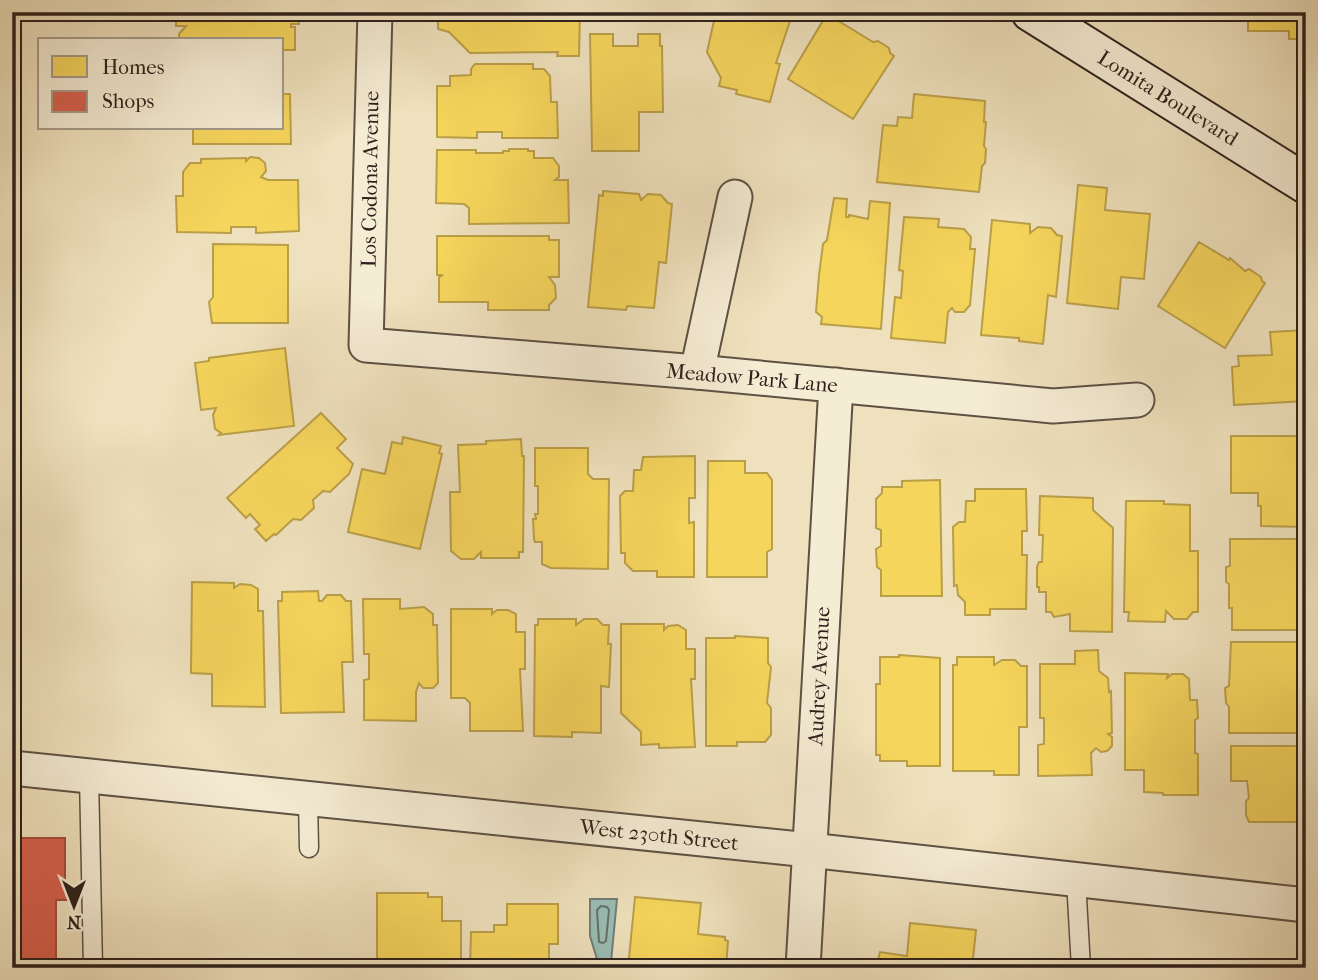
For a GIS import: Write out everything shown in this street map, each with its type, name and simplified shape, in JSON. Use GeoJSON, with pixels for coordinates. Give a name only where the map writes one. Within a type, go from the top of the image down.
{"type":"FeatureCollection","features":[{"type":"Feature","properties":{"kind":"main road","name":"Lomita Boulevard"},"geometry":{"type":"LineString","coordinates":[[1031,12],[1306,184]]}},
{"type":"Feature","properties":{"kind":"street","name":"Los Codona Avenue"},"geometry":{"type":"LineString","coordinates":[[366,345],[374,12]]}},
{"type":"Feature","properties":{"kind":"street"},"geometry":{"type":"LineString","coordinates":[[697,372],[735,197]]}},
{"type":"Feature","properties":{"kind":"street","name":"Meadow Park Lane"},"geometry":{"type":"LineString","coordinates":[[366,345],[697,372],[1053,406],[1137,400]]}},
{"type":"Feature","properties":{"kind":"street","name":"Audrey Avenue"},"geometry":{"type":"LineString","coordinates":[[803,968],[836,385]]}},
{"type":"Feature","properties":{"kind":"street","name":"West 230th Street"},"geometry":{"type":"LineString","coordinates":[[12,768],[809,850],[1306,905]]}},
{"type":"Feature","properties":{"kind":"lane"},"geometry":{"type":"LineString","coordinates":[[89,776],[93,968]]}},
{"type":"Feature","properties":{"kind":"lane"},"geometry":{"type":"LineString","coordinates":[[308,800],[309,848]]}},
{"type":"Feature","properties":{"kind":"lane"},"geometry":{"type":"LineString","coordinates":[[1076,880],[1081,968]]}},
{"type":"Feature","properties":{"kind":"water"},"geometry":{"type":"Polygon","coordinates":[[[590,899],[617,899],[611,962],[597,959],[590,936],[590,899]]]}},
{"type":"Feature","properties":{"kind":"building: Homes"},"geometry":{"type":"Polygon","coordinates":[[[176,12],[299,12],[299,24],[291,24],[291,27],[295,27],[295,50],[284,50],[284,38],[179,38],[186,26],[176,26],[176,12]]]}},
{"type":"Feature","properties":{"kind":"building: Homes"},"geometry":{"type":"Polygon","coordinates":[[[438,12],[580,12],[579,56],[557,56],[558,52],[470,53],[449,32],[438,29],[438,12]]]}},
{"type":"Feature","properties":{"kind":"building: Homes"},"geometry":{"type":"Polygon","coordinates":[[[716,12],[793,12],[776,63],[780,64],[770,102],[736,94],[737,90],[719,86],[721,78],[707,52],[716,12]]]}},
{"type":"Feature","properties":{"kind":"building: Homes"},"geometry":{"type":"Polygon","coordinates":[[[1248,12],[1306,12],[1306,39],[1289,39],[1289,31],[1248,31],[1248,12]]]}},
{"type":"Feature","properties":{"kind":"building: Homes"},"geometry":{"type":"Polygon","coordinates":[[[827,14],[873,42],[878,41],[889,48],[894,56],[853,119],[788,79],[827,14]]]}},
{"type":"Feature","properties":{"kind":"building: Homes"},"geometry":{"type":"Polygon","coordinates":[[[590,34],[613,34],[613,46],[638,46],[638,34],[660,34],[663,112],[639,112],[639,151],[592,151],[590,34]]]}},
{"type":"Feature","properties":{"kind":"building: Homes"},"geometry":{"type":"Polygon","coordinates":[[[475,64],[533,64],[533,69],[544,69],[550,76],[551,102],[557,102],[558,138],[502,138],[502,132],[477,132],[477,138],[437,137],[437,86],[450,86],[450,76],[471,75],[475,64]]]}},
{"type":"Feature","properties":{"kind":"building: Homes"},"geometry":{"type":"Polygon","coordinates":[[[284,94],[290,94],[291,144],[193,144],[193,130],[284,130],[284,94]]]}},
{"type":"Feature","properties":{"kind":"building: Homes"},"geometry":{"type":"Polygon","coordinates":[[[914,94],[985,101],[986,149],[979,192],[877,182],[883,125],[897,126],[898,117],[912,118],[914,94]]]}},
{"type":"Feature","properties":{"kind":"building: Homes"},"geometry":{"type":"Polygon","coordinates":[[[509,149],[534,151],[534,158],[553,158],[559,166],[559,177],[555,180],[568,180],[569,223],[469,224],[469,208],[464,204],[436,203],[437,150],[503,153],[509,149]]]}},
{"type":"Feature","properties":{"kind":"building: Homes"},"geometry":{"type":"Polygon","coordinates":[[[250,157],[259,158],[265,163],[266,171],[261,177],[268,180],[298,180],[299,231],[256,233],[256,227],[231,227],[231,233],[177,232],[176,196],[183,196],[183,172],[190,163],[201,163],[201,159],[246,158],[246,161],[250,157]]]}},
{"type":"Feature","properties":{"kind":"building: Homes"},"geometry":{"type":"Polygon","coordinates":[[[1078,185],[1107,188],[1105,210],[1150,214],[1144,279],[1121,277],[1118,309],[1067,303],[1078,185]]]}},
{"type":"Feature","properties":{"kind":"building: Homes"},"geometry":{"type":"Polygon","coordinates":[[[603,191],[639,194],[641,200],[648,194],[661,195],[672,204],[666,263],[659,262],[654,308],[627,306],[626,310],[588,307],[599,195],[603,196],[603,191]]]}},
{"type":"Feature","properties":{"kind":"building: Homes"},"geometry":{"type":"Polygon","coordinates":[[[834,198],[847,199],[846,217],[849,215],[868,219],[870,201],[890,203],[881,329],[821,324],[822,317],[816,312],[823,244],[827,240],[834,198]]]}},
{"type":"Feature","properties":{"kind":"building: Homes"},"geometry":{"type":"Polygon","coordinates":[[[904,217],[939,219],[938,227],[964,229],[971,237],[970,249],[975,249],[970,305],[964,312],[955,312],[952,308],[948,312],[945,343],[891,338],[895,297],[901,298],[903,271],[899,270],[904,217]]]}},
{"type":"Feature","properties":{"kind":"building: Homes"},"geometry":{"type":"Polygon","coordinates":[[[992,220],[1030,224],[1030,233],[1038,227],[1051,228],[1057,235],[1062,236],[1056,297],[1048,295],[1043,344],[1019,341],[1019,338],[981,335],[992,220]]]}},
{"type":"Feature","properties":{"kind":"building: Homes"},"geometry":{"type":"Polygon","coordinates":[[[437,236],[549,236],[549,240],[559,240],[559,277],[549,277],[555,285],[556,298],[549,305],[549,310],[488,310],[488,302],[439,302],[439,277],[443,275],[437,275],[437,236]]]}},
{"type":"Feature","properties":{"kind":"building: Homes"},"geometry":{"type":"Polygon","coordinates":[[[1199,242],[1229,260],[1230,258],[1245,271],[1249,269],[1265,283],[1225,348],[1158,306],[1199,242]]]}},
{"type":"Feature","properties":{"kind":"building: Homes"},"geometry":{"type":"Polygon","coordinates":[[[213,244],[288,245],[288,323],[212,323],[209,302],[213,297],[213,244]]]}},
{"type":"Feature","properties":{"kind":"building: Homes"},"geometry":{"type":"Polygon","coordinates":[[[1306,330],[1306,401],[1234,405],[1232,367],[1239,366],[1238,356],[1272,355],[1270,332],[1306,330]]]}},
{"type":"Feature","properties":{"kind":"building: Homes"},"geometry":{"type":"Polygon","coordinates":[[[285,348],[294,426],[219,435],[221,433],[215,429],[213,415],[216,408],[201,410],[195,363],[209,361],[209,358],[285,348]]]}},
{"type":"Feature","properties":{"kind":"building: Homes"},"geometry":{"type":"Polygon","coordinates":[[[321,413],[346,439],[337,448],[353,464],[349,474],[330,492],[323,491],[313,500],[314,508],[301,520],[293,519],[266,541],[255,529],[260,525],[250,514],[246,518],[227,498],[321,413]]]}},
{"type":"Feature","properties":{"kind":"building: Homes"},"geometry":{"type":"Polygon","coordinates":[[[1231,436],[1306,436],[1306,527],[1261,526],[1258,493],[1231,493],[1231,436]]]}},
{"type":"Feature","properties":{"kind":"building: Homes"},"geometry":{"type":"Polygon","coordinates":[[[403,437],[441,446],[439,453],[442,454],[420,549],[348,532],[362,469],[385,474],[392,442],[402,444],[403,437]]]}},
{"type":"Feature","properties":{"kind":"building: Homes"},"geometry":{"type":"Polygon","coordinates":[[[521,439],[524,456],[523,552],[519,552],[519,558],[481,558],[481,552],[474,559],[461,559],[451,551],[450,492],[460,492],[458,445],[521,439]]]}},
{"type":"Feature","properties":{"kind":"building: Homes"},"geometry":{"type":"Polygon","coordinates":[[[535,448],[588,448],[588,474],[593,479],[609,479],[608,569],[551,568],[542,564],[542,542],[535,542],[534,539],[533,519],[536,519],[535,514],[538,514],[535,448]]]}},
{"type":"Feature","properties":{"kind":"building: Homes"},"geometry":{"type":"Polygon","coordinates":[[[695,456],[695,498],[689,498],[689,523],[694,522],[694,577],[657,577],[657,571],[633,571],[625,563],[625,553],[621,553],[620,496],[625,491],[633,491],[634,470],[641,470],[643,457],[695,456]]]}},
{"type":"Feature","properties":{"kind":"building: Homes"},"geometry":{"type":"Polygon","coordinates":[[[708,461],[745,461],[745,473],[767,473],[772,480],[772,549],[767,552],[767,577],[707,577],[708,461]]]}},
{"type":"Feature","properties":{"kind":"building: Homes"},"geometry":{"type":"Polygon","coordinates":[[[940,480],[942,596],[881,596],[881,570],[877,567],[876,549],[881,546],[881,530],[876,528],[876,499],[882,493],[882,487],[902,487],[902,481],[940,480]]]}},
{"type":"Feature","properties":{"kind":"building: Homes"},"geometry":{"type":"Polygon","coordinates":[[[975,489],[1026,489],[1027,531],[1022,531],[1022,555],[1027,555],[1026,609],[990,609],[990,615],[965,615],[965,602],[958,595],[957,585],[954,586],[953,527],[959,522],[965,522],[966,501],[975,501],[975,489]]]}},
{"type":"Feature","properties":{"kind":"building: Homes"},"geometry":{"type":"Polygon","coordinates":[[[1040,496],[1093,498],[1093,510],[1113,528],[1112,632],[1070,631],[1070,614],[1054,617],[1051,612],[1046,612],[1046,592],[1039,592],[1037,587],[1037,567],[1039,562],[1042,562],[1043,535],[1039,535],[1040,496]]]}},
{"type":"Feature","properties":{"kind":"building: Homes"},"geometry":{"type":"Polygon","coordinates":[[[1126,501],[1164,501],[1164,504],[1190,505],[1190,551],[1198,551],[1198,612],[1193,612],[1187,619],[1174,619],[1166,611],[1165,622],[1128,621],[1129,612],[1124,612],[1126,501]]]}},
{"type":"Feature","properties":{"kind":"building: Homes"},"geometry":{"type":"Polygon","coordinates":[[[1230,539],[1306,539],[1306,605],[1302,609],[1302,630],[1232,630],[1229,584],[1226,582],[1226,567],[1230,566],[1230,539]]]}},
{"type":"Feature","properties":{"kind":"building: Homes"},"geometry":{"type":"Polygon","coordinates":[[[192,582],[234,583],[234,588],[240,584],[258,589],[258,611],[263,611],[265,707],[212,706],[212,674],[191,673],[192,582]]]}},
{"type":"Feature","properties":{"kind":"building: Homes"},"geometry":{"type":"Polygon","coordinates":[[[318,591],[319,601],[327,595],[341,595],[346,601],[351,601],[353,662],[342,662],[344,712],[281,713],[278,601],[282,601],[282,592],[318,591]]]}},
{"type":"Feature","properties":{"kind":"building: Homes"},"geometry":{"type":"Polygon","coordinates":[[[363,599],[400,599],[400,609],[424,607],[433,614],[433,625],[437,625],[438,683],[433,688],[423,688],[419,683],[416,692],[416,721],[364,720],[364,680],[369,679],[369,654],[364,654],[363,599]]]}},
{"type":"Feature","properties":{"kind":"building: Homes"},"geometry":{"type":"Polygon","coordinates":[[[451,609],[492,609],[492,614],[497,610],[508,610],[516,614],[516,632],[525,632],[525,669],[520,669],[523,731],[470,731],[470,703],[465,698],[451,698],[451,609]]]}},
{"type":"Feature","properties":{"kind":"building: Homes"},"geometry":{"type":"Polygon","coordinates":[[[538,619],[576,619],[576,625],[584,619],[597,619],[603,625],[609,625],[609,687],[601,686],[601,733],[572,732],[572,737],[534,736],[535,625],[538,625],[538,619]]]}},
{"type":"Feature","properties":{"kind":"building: Homes"},"geometry":{"type":"Polygon","coordinates":[[[621,624],[664,624],[664,630],[668,626],[678,625],[686,630],[686,649],[695,649],[695,679],[691,679],[695,747],[659,748],[659,744],[641,745],[641,732],[621,713],[621,624]]]}},
{"type":"Feature","properties":{"kind":"building: Homes"},"geometry":{"type":"Polygon","coordinates":[[[706,638],[768,638],[768,663],[771,667],[767,703],[771,708],[771,735],[765,742],[706,746],[706,638]]]}},
{"type":"Feature","properties":{"kind":"building: Homes"},"geometry":{"type":"Polygon","coordinates":[[[1231,642],[1300,642],[1300,663],[1303,663],[1303,675],[1306,675],[1306,733],[1229,733],[1229,707],[1226,703],[1225,688],[1229,686],[1231,642]]]}},
{"type":"Feature","properties":{"kind":"building: Homes"},"geometry":{"type":"Polygon","coordinates":[[[1098,650],[1099,671],[1108,678],[1109,692],[1111,691],[1112,733],[1108,734],[1112,737],[1112,746],[1101,752],[1096,748],[1091,753],[1092,775],[1038,776],[1038,745],[1044,744],[1044,718],[1040,718],[1040,664],[1075,664],[1075,651],[1098,650]]]}},
{"type":"Feature","properties":{"kind":"building: Homes"},"geometry":{"type":"Polygon","coordinates":[[[899,655],[940,658],[940,766],[907,766],[907,761],[880,761],[880,755],[876,755],[876,684],[880,684],[880,657],[899,655]]]}},
{"type":"Feature","properties":{"kind":"building: Homes"},"geometry":{"type":"Polygon","coordinates":[[[957,657],[994,657],[994,665],[1002,660],[1015,660],[1021,666],[1027,666],[1027,727],[1019,727],[1019,775],[994,775],[994,771],[953,771],[953,665],[957,665],[957,657]]]}},
{"type":"Feature","properties":{"kind":"building: Homes"},"geometry":{"type":"Polygon","coordinates":[[[1125,673],[1168,674],[1167,678],[1172,674],[1183,674],[1189,679],[1190,700],[1197,700],[1195,753],[1198,754],[1198,795],[1144,792],[1144,770],[1125,770],[1125,673]]]}},
{"type":"Feature","properties":{"kind":"building: Homes"},"geometry":{"type":"Polygon","coordinates":[[[1231,746],[1306,746],[1306,822],[1249,822],[1246,815],[1246,801],[1249,798],[1247,781],[1231,781],[1231,746]]]}},
{"type":"Feature","properties":{"kind":"building: Homes"},"geometry":{"type":"Polygon","coordinates":[[[377,893],[428,893],[428,897],[442,897],[442,921],[461,921],[461,968],[377,968],[377,893]]]}},
{"type":"Feature","properties":{"kind":"building: Homes"},"geometry":{"type":"Polygon","coordinates":[[[635,897],[701,903],[698,934],[725,937],[728,941],[726,968],[628,968],[635,897]]]}},
{"type":"Feature","properties":{"kind":"building: Homes"},"geometry":{"type":"Polygon","coordinates":[[[507,904],[558,904],[558,944],[549,944],[549,968],[470,968],[471,932],[494,932],[494,925],[507,925],[507,904]]]}},
{"type":"Feature","properties":{"kind":"building: Homes"},"geometry":{"type":"Polygon","coordinates":[[[910,923],[976,930],[972,968],[876,968],[880,952],[907,956],[910,923]]]}},
{"type":"Feature","properties":{"kind":"building: Shops"},"geometry":{"type":"Polygon","coordinates":[[[12,838],[65,838],[65,893],[68,893],[68,900],[56,900],[56,968],[12,968],[12,838]]]}}]}
